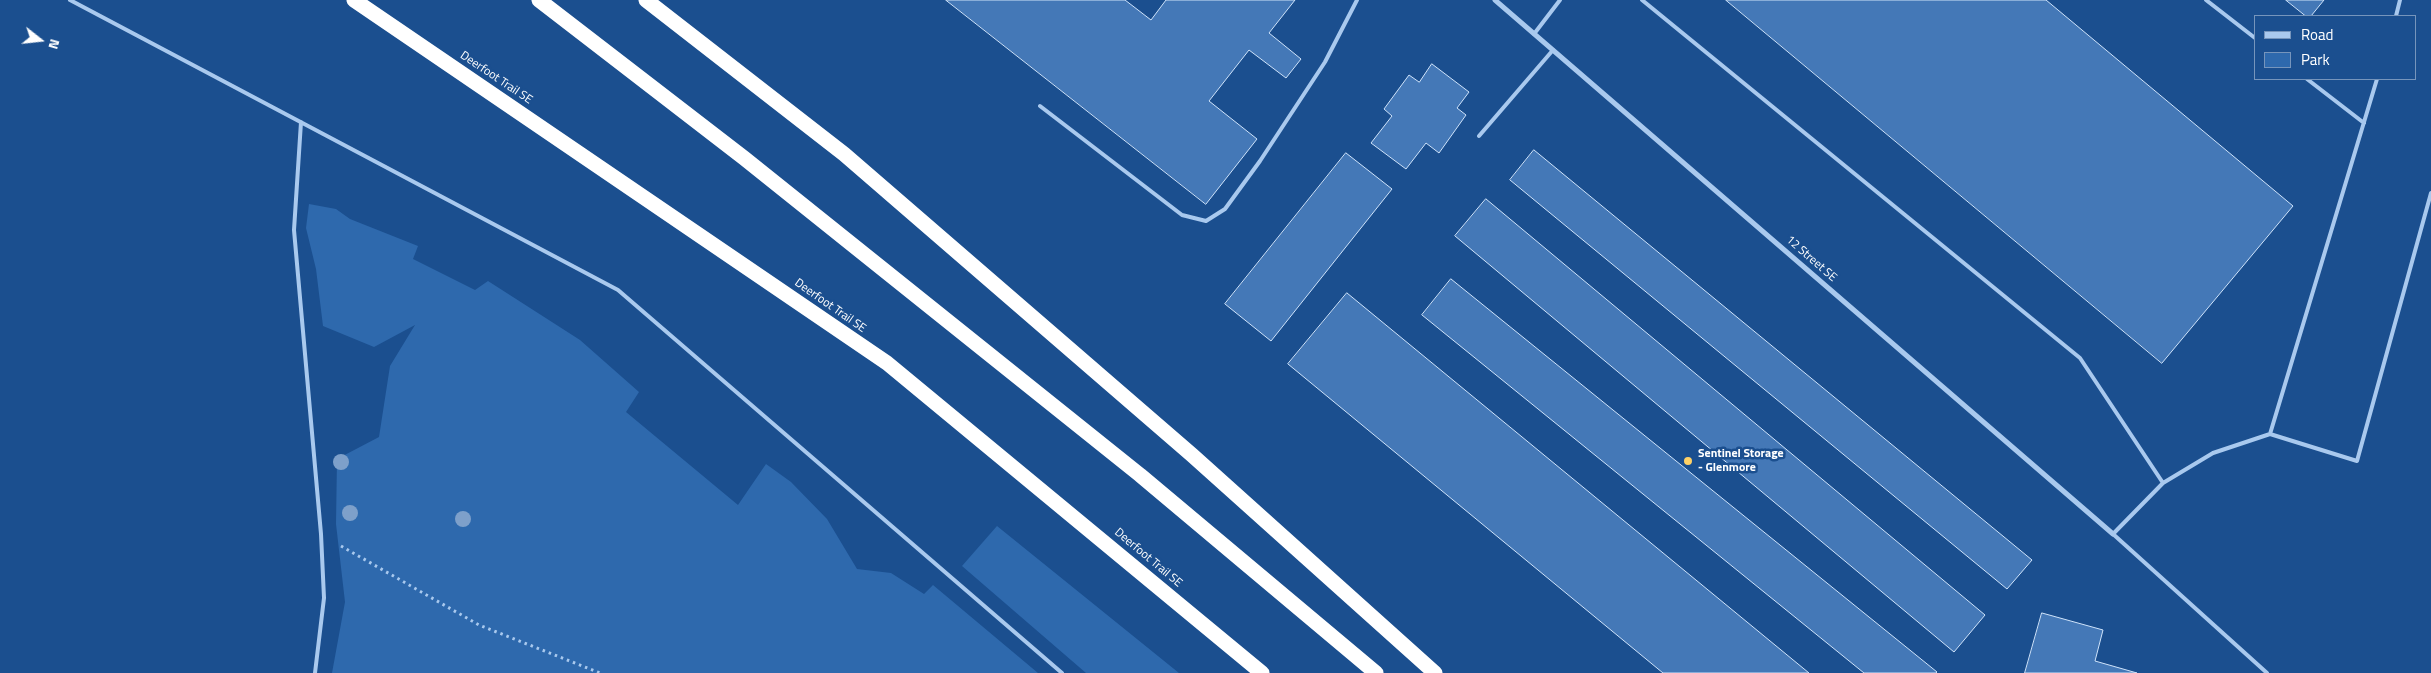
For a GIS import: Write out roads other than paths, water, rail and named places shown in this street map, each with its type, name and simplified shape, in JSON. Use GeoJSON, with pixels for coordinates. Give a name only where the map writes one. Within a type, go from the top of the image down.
{"type":"FeatureCollection","features":[{"type":"Feature","properties":{"kind":"highway","name":"Deerfoot Trail SE"},"geometry":{"type":"LineString","coordinates":[[354,0],[886,364],[1262,673]]}},
{"type":"Feature","properties":{"kind":"highway"},"geometry":{"type":"LineString","coordinates":[[539,0],[744,158],[1133,469],[1376,673]]}},
{"type":"Feature","properties":{"kind":"highway"},"geometry":{"type":"LineString","coordinates":[[646,0],[844,154],[1184,448],[1435,673]]}},
{"type":"Feature","properties":{"kind":"street","name":"12 Street SE"},"geometry":{"type":"LineString","coordinates":[[1495,0],[2113,534]]}},
{"type":"Feature","properties":{"kind":"lane"},"geometry":{"type":"LineString","coordinates":[[70,0],[618,290],[1062,673]]}},
{"type":"Feature","properties":{"kind":"lane"},"geometry":{"type":"LineString","coordinates":[[1040,106],[1182,215],[1206,221],[1225,209],[1260,161],[1325,62],[1357,0]]}},
{"type":"Feature","properties":{"kind":"lane"},"geometry":{"type":"LineString","coordinates":[[1534,34],[1560,0]]}},
{"type":"Feature","properties":{"kind":"lane"},"geometry":{"type":"LineString","coordinates":[[1642,0],[2080,358],[2163,483]]}},
{"type":"Feature","properties":{"kind":"lane"},"geometry":{"type":"LineString","coordinates":[[2206,0],[2254,37]]}},
{"type":"Feature","properties":{"kind":"lane"},"geometry":{"type":"LineString","coordinates":[[2396,15],[2400,0]]}},
{"type":"Feature","properties":{"kind":"lane"},"geometry":{"type":"LineString","coordinates":[[1479,136],[1553,50]]}},
{"type":"Feature","properties":{"kind":"lane"},"geometry":{"type":"LineString","coordinates":[[2308,80],[2364,123]]}},
{"type":"Feature","properties":{"kind":"lane"},"geometry":{"type":"LineString","coordinates":[[2270,434],[2377,80]]}},
{"type":"Feature","properties":{"kind":"lane"},"geometry":{"type":"LineString","coordinates":[[301,122],[294,230],[321,534],[324,598],[315,673]]}},
{"type":"Feature","properties":{"kind":"lane"},"geometry":{"type":"LineString","coordinates":[[2267,673],[2113,534],[2163,483],[2213,453],[2270,434],[2357,461],[2431,193]]}},
{"type":"Feature","properties":{"kind":"place","name":"Sentinel Storage - Glenmore"},"geometry":{"type":"Point","coordinates":[1688,461]}}]}
